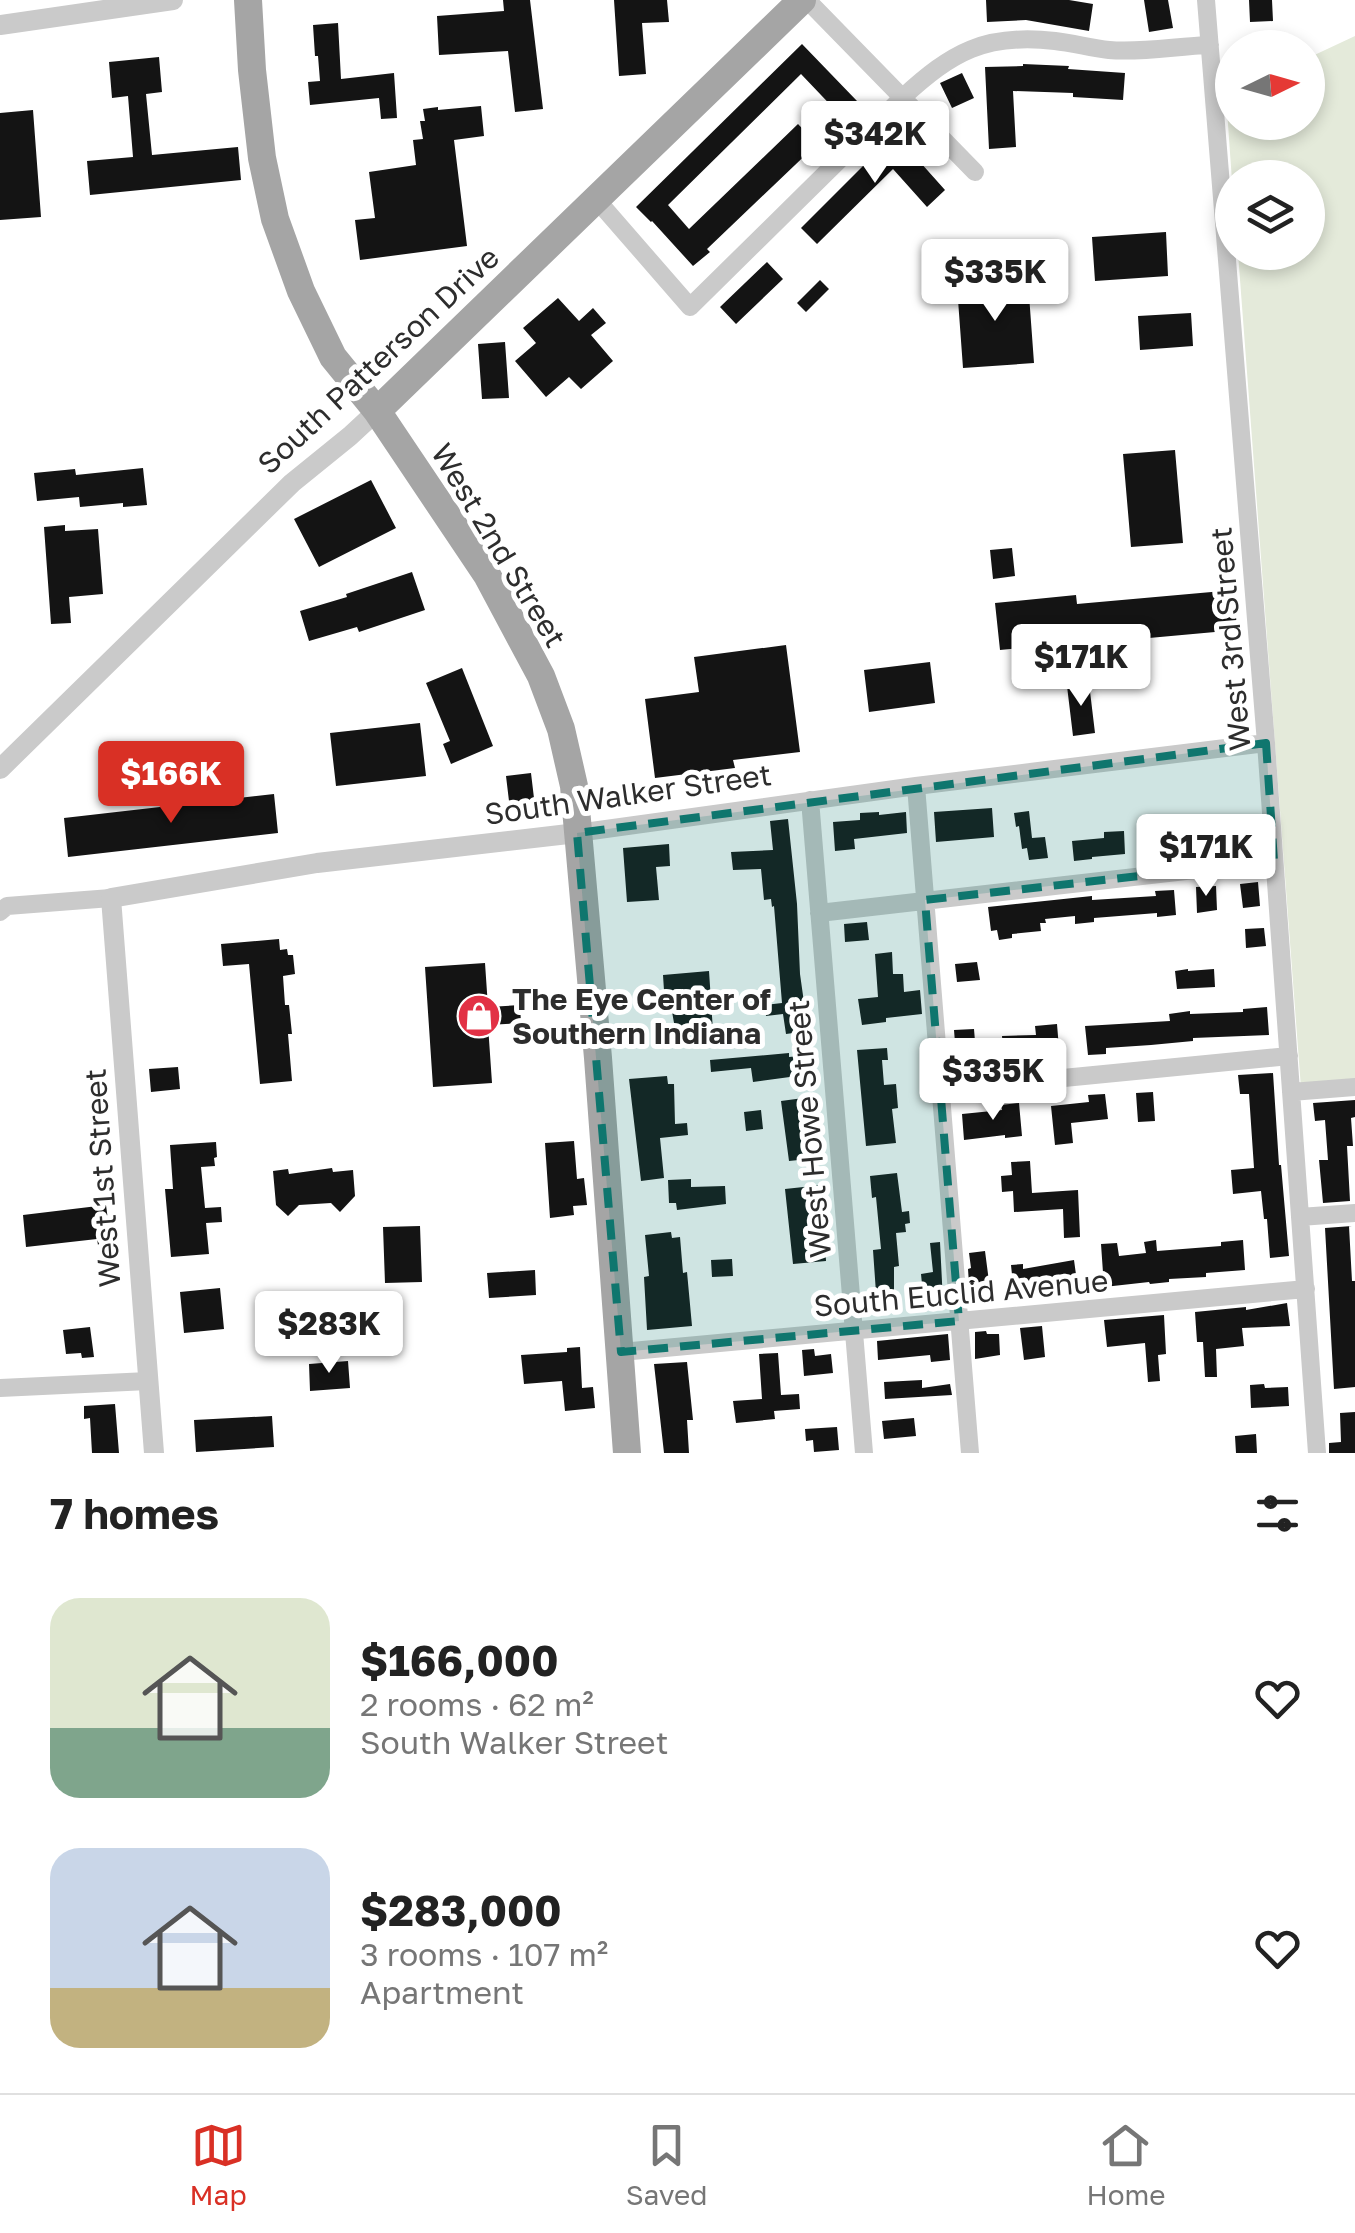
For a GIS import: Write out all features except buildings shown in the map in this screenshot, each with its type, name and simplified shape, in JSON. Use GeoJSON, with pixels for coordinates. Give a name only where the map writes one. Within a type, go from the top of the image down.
{"type":"FeatureCollection","features":[{"type":"Feature","properties":{"kind":"main road","name":"West 2nd Street"},"geometry":{"type":"LineString","coordinates":[[248,0],[262,158],[275,219],[301,292],[333,356],[377,410],[487,575],[540,676],[561,729],[574,786],[628,1453]]}},
{"type":"Feature","properties":{"kind":"main road","name":"South Patterson Drive"},"geometry":{"type":"LineString","coordinates":[[377,410],[805,0]]}},
{"type":"Feature","properties":{"kind":"street"},"geometry":{"type":"LineString","coordinates":[[0,25],[173,0]]}},
{"type":"Feature","properties":{"kind":"street"},"geometry":{"type":"LineString","coordinates":[[805,0],[976,172]]}},
{"type":"Feature","properties":{"kind":"street","name":"West 3rd Street"},"geometry":{"type":"LineString","coordinates":[[1206,0],[1266,743],[1317,1453]]}},
{"type":"Feature","properties":{"kind":"street"},"geometry":{"type":"LineString","coordinates":[[596,199],[690,307],[902,98],[950,58],[996,41],[1038,39],[1110,50],[1210,45]]}},
{"type":"Feature","properties":{"kind":"street","name":"South Patterson Drive"},"geometry":{"type":"LineString","coordinates":[[0,768],[280,495],[377,410]]}},
{"type":"Feature","properties":{"kind":"street","name":"South Walker Street"},"geometry":{"type":"LineString","coordinates":[[0,912],[7,906],[111,898],[317,864],[1266,743]]}},
{"type":"Feature","properties":{"kind":"street"},"geometry":{"type":"LineString","coordinates":[[916,786],[970,1453]]}},
{"type":"Feature","properties":{"kind":"street","name":"West Howe Street"},"geometry":{"type":"LineString","coordinates":[[810,800],[864,1453]]}},
{"type":"Feature","properties":{"kind":"street"},"geometry":{"type":"LineString","coordinates":[[819,913],[1274,860]]}},
{"type":"Feature","properties":{"kind":"street","name":"West 1st Street"},"geometry":{"type":"LineString","coordinates":[[111,898],[154,1453]]}},
{"type":"Feature","properties":{"kind":"street"},"geometry":{"type":"LineString","coordinates":[[940,1090],[1288,1056]]}},
{"type":"Feature","properties":{"kind":"street"},"geometry":{"type":"LineString","coordinates":[[1291,1092],[1355,1087]]}},
{"type":"Feature","properties":{"kind":"street"},"geometry":{"type":"LineString","coordinates":[[1300,1217],[1355,1213]]}},
{"type":"Feature","properties":{"kind":"street","name":"South Euclid Avenue"},"geometry":{"type":"LineString","coordinates":[[620,1352],[1306,1289]]}},
{"type":"Feature","properties":{"kind":"street"},"geometry":{"type":"LineString","coordinates":[[0,1388],[148,1380]]}},
{"type":"Feature","properties":{"kind":"highlighted area"},"geometry":{"type":"Polygon","coordinates":[[[1266,743],[1274,861],[925,900],[959,1321],[621,1352],[577,833],[1266,743]]]}},
{"type":"Feature","properties":{"kind":"green space"},"geometry":{"type":"Polygon","coordinates":[[[1355,36],[1355,1084],[1301,1088],[1239,270],[1325,270],[1325,160],[1231,160],[1229,140],[1325,140],[1325,50],[1355,36]]]}},
{"type":"Feature","properties":{"kind":"place","name":"The Eye Center of Southern Indiana"},"geometry":{"type":"Point","coordinates":[479,1016]}}]}
